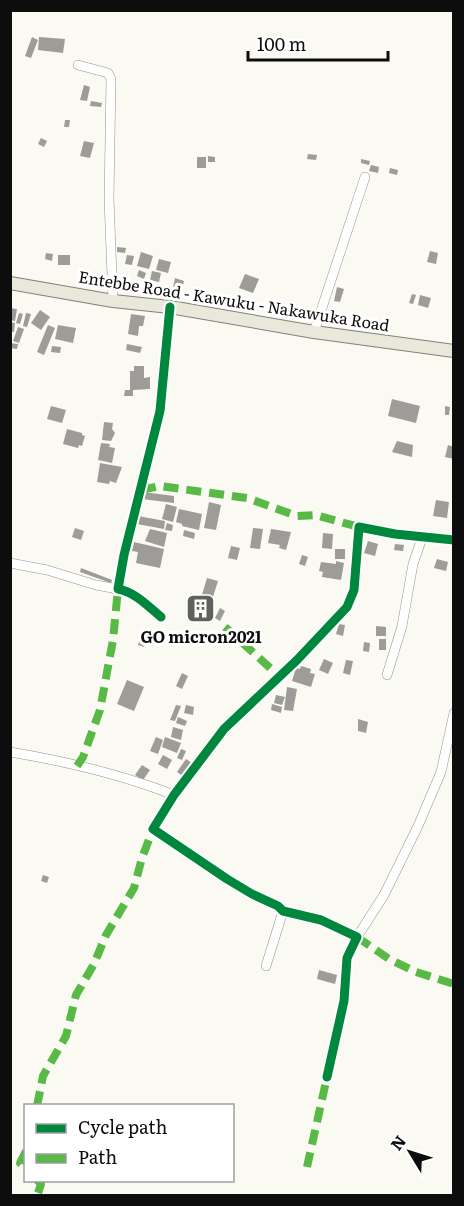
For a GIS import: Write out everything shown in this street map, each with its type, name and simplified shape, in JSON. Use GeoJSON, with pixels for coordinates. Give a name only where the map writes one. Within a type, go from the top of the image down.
{"type":"FeatureCollection","features":[{"type":"Feature","properties":{"kind":"main road","name":"Entebbe Road - Kawuku - Nakawuka Road"},"geometry":{"type":"LineString","coordinates":[[10,282],[113,301],[170,307],[314,332],[453,351]]}},
{"type":"Feature","properties":{"kind":"street"},"geometry":{"type":"LineString","coordinates":[[78,65],[111,75],[109,199],[113,301]]}},
{"type":"Feature","properties":{"kind":"street"},"geometry":{"type":"LineString","coordinates":[[314,332],[365,177]]}},
{"type":"Feature","properties":{"kind":"street"},"geometry":{"type":"LineString","coordinates":[[118,589],[124,555],[158,422],[170,307]]}},
{"type":"Feature","properties":{"kind":"street"},"geometry":{"type":"LineString","coordinates":[[357,937],[321,920],[283,911],[278,906],[227,879],[153,829],[174,795],[224,729],[347,607],[354,590],[359,527],[422,538],[453,540]]}},
{"type":"Feature","properties":{"kind":"street"},"geometry":{"type":"LineString","coordinates":[[387,675],[402,626],[413,564],[422,538]]}},
{"type":"Feature","properties":{"kind":"street"},"geometry":{"type":"LineString","coordinates":[[10,563],[47,570],[96,585],[127,590],[161,617]]}},
{"type":"Feature","properties":{"kind":"street"},"geometry":{"type":"LineString","coordinates":[[327,1077],[344,1001],[347,958],[357,937],[384,895],[418,826],[441,772],[453,713]]}},
{"type":"Feature","properties":{"kind":"street"},"geometry":{"type":"LineString","coordinates":[[10,752],[49,759],[144,783],[174,795]]}},
{"type":"Feature","properties":{"kind":"street"},"geometry":{"type":"LineString","coordinates":[[266,966],[283,911]]}},
{"type":"Feature","properties":{"kind":"building"},"geometry":{"type":"Polygon","coordinates":[[[32,37],[38,40],[31,58],[25,56],[32,37]]]}},
{"type":"Feature","properties":{"kind":"building"},"geometry":{"type":"Polygon","coordinates":[[[39,37],[65,39],[63,53],[38,50],[39,37]]]}},
{"type":"Feature","properties":{"kind":"building"},"geometry":{"type":"Polygon","coordinates":[[[84,85],[90,87],[87,101],[80,100],[84,85]]]}},
{"type":"Feature","properties":{"kind":"building"},"geometry":{"type":"Polygon","coordinates":[[[91,101],[102,103],[101,107],[90,106],[91,101]]]}},
{"type":"Feature","properties":{"kind":"building"},"geometry":{"type":"Polygon","coordinates":[[[65,120],[70,120],[69,127],[64,127],[65,120]]]}},
{"type":"Feature","properties":{"kind":"building"},"geometry":{"type":"Polygon","coordinates":[[[41,138],[47,141],[44,147],[38,144],[41,138]]]}},
{"type":"Feature","properties":{"kind":"building"},"geometry":{"type":"Polygon","coordinates":[[[84,141],[94,143],[90,158],[80,156],[84,141]]]}},
{"type":"Feature","properties":{"kind":"building"},"geometry":{"type":"Polygon","coordinates":[[[308,154],[317,155],[316,160],[307,159],[308,154]]]}},
{"type":"Feature","properties":{"kind":"building"},"geometry":{"type":"Polygon","coordinates":[[[208,156],[215,157],[215,162],[208,162],[208,156]]]}},
{"type":"Feature","properties":{"kind":"building"},"geometry":{"type":"Polygon","coordinates":[[[197,157],[206,157],[206,168],[197,168],[197,157]]]}},
{"type":"Feature","properties":{"kind":"building"},"geometry":{"type":"Polygon","coordinates":[[[361,159],[370,161],[369,165],[361,163],[361,159]]]}},
{"type":"Feature","properties":{"kind":"building"},"geometry":{"type":"Polygon","coordinates":[[[371,165],[379,167],[378,173],[369,171],[371,165]]]}},
{"type":"Feature","properties":{"kind":"building"},"geometry":{"type":"Polygon","coordinates":[[[390,168],[398,170],[397,175],[389,173],[390,168]]]}},
{"type":"Feature","properties":{"kind":"building"},"geometry":{"type":"Polygon","coordinates":[[[117,247],[126,248],[125,253],[117,252],[117,247]]]}},
{"type":"Feature","properties":{"kind":"building"},"geometry":{"type":"Polygon","coordinates":[[[430,251],[438,253],[436,264],[427,262],[430,251]]]}},
{"type":"Feature","properties":{"kind":"building"},"geometry":{"type":"Polygon","coordinates":[[[141,252],[153,256],[149,269],[137,266],[141,252]]]}},
{"type":"Feature","properties":{"kind":"building"},"geometry":{"type":"Polygon","coordinates":[[[46,253],[53,254],[52,261],[45,259],[46,253]]]}},
{"type":"Feature","properties":{"kind":"building"},"geometry":{"type":"Polygon","coordinates":[[[58,255],[70,255],[70,265],[58,265],[58,255]]]}},
{"type":"Feature","properties":{"kind":"building"},"geometry":{"type":"Polygon","coordinates":[[[127,255],[134,256],[132,265],[125,264],[127,255]]]}},
{"type":"Feature","properties":{"kind":"building"},"geometry":{"type":"Polygon","coordinates":[[[159,259],[171,262],[168,273],[156,270],[159,259]]]}},
{"type":"Feature","properties":{"kind":"building"},"geometry":{"type":"Polygon","coordinates":[[[139,270],[146,273],[144,279],[137,276],[139,270]]]}},
{"type":"Feature","properties":{"kind":"building"},"geometry":{"type":"Polygon","coordinates":[[[152,271],[161,273],[159,282],[150,280],[152,271]]]}},
{"type":"Feature","properties":{"kind":"building"},"geometry":{"type":"Polygon","coordinates":[[[245,274],[259,279],[253,293],[239,288],[245,274]]]}},
{"type":"Feature","properties":{"kind":"building"},"geometry":{"type":"Polygon","coordinates":[[[175,278],[184,281],[181,294],[172,292],[175,278]]]}},
{"type":"Feature","properties":{"kind":"building"},"geometry":{"type":"Polygon","coordinates":[[[128,282],[133,283],[131,290],[126,289],[128,282]]]}},
{"type":"Feature","properties":{"kind":"building"},"geometry":{"type":"Polygon","coordinates":[[[337,287],[344,289],[340,302],[334,301],[337,287]]]}},
{"type":"Feature","properties":{"kind":"building"},"geometry":{"type":"Polygon","coordinates":[[[412,294],[416,295],[413,304],[409,303],[412,294]]]}},
{"type":"Feature","properties":{"kind":"building"},"geometry":{"type":"Polygon","coordinates":[[[420,295],[431,298],[428,308],[418,305],[420,295]]]}},
{"type":"Feature","properties":{"kind":"building"},"geometry":{"type":"Polygon","coordinates":[[[10,308],[17,309],[15,321],[10,320],[10,308]]]}},
{"type":"Feature","properties":{"kind":"building"},"geometry":{"type":"Polygon","coordinates":[[[40,310],[50,317],[41,330],[31,323],[40,310]]]}},
{"type":"Feature","properties":{"kind":"building"},"geometry":{"type":"Polygon","coordinates":[[[19,313],[23,314],[20,324],[16,323],[19,313]]]}},
{"type":"Feature","properties":{"kind":"building"},"geometry":{"type":"Polygon","coordinates":[[[26,313],[31,314],[27,327],[23,326],[26,313]]]}},
{"type":"Feature","properties":{"kind":"building"},"geometry":{"type":"Polygon","coordinates":[[[131,314],[145,316],[143,326],[139,326],[138,336],[128,334],[131,314]]]}},
{"type":"Feature","properties":{"kind":"building"},"geometry":{"type":"Polygon","coordinates":[[[10,322],[15,323],[14,332],[10,331],[10,322]]]}},
{"type":"Feature","properties":{"kind":"building"},"geometry":{"type":"Polygon","coordinates":[[[48,325],[55,328],[44,355],[37,352],[48,325]]]}},
{"type":"Feature","properties":{"kind":"building"},"geometry":{"type":"Polygon","coordinates":[[[58,325],[76,328],[73,343],[55,339],[58,325]]]}},
{"type":"Feature","properties":{"kind":"building"},"geometry":{"type":"Polygon","coordinates":[[[18,327],[24,329],[19,343],[13,341],[18,327]]]}},
{"type":"Feature","properties":{"kind":"building"},"geometry":{"type":"Polygon","coordinates":[[[10,343],[18,344],[17,349],[10,348],[10,343]]]}},
{"type":"Feature","properties":{"kind":"building"},"geometry":{"type":"Polygon","coordinates":[[[127,344],[142,347],[140,353],[126,350],[127,344]]]}},
{"type":"Feature","properties":{"kind":"building"},"geometry":{"type":"Polygon","coordinates":[[[52,346],[61,347],[60,353],[51,352],[52,346]]]}},
{"type":"Feature","properties":{"kind":"building"},"geometry":{"type":"Polygon","coordinates":[[[134,366],[144,366],[144,378],[150,377],[150,389],[133,390],[133,396],[124,396],[125,390],[130,390],[130,371],[134,371],[134,366]]]}},
{"type":"Feature","properties":{"kind":"building"},"geometry":{"type":"Polygon","coordinates":[[[392,399],[420,406],[416,423],[388,416],[392,399]]]}},
{"type":"Feature","properties":{"kind":"building"},"geometry":{"type":"Polygon","coordinates":[[[51,406],[66,410],[62,423],[47,419],[51,406]]]}},
{"type":"Feature","properties":{"kind":"building"},"geometry":{"type":"Polygon","coordinates":[[[445,406],[450,407],[449,415],[445,415],[445,406]]]}},
{"type":"Feature","properties":{"kind":"building"},"geometry":{"type":"Polygon","coordinates":[[[104,422],[113,423],[112,429],[115,433],[111,441],[102,440],[104,422]]]}},
{"type":"Feature","properties":{"kind":"building"},"geometry":{"type":"Polygon","coordinates":[[[67,429],[85,436],[82,446],[79,445],[78,448],[63,444],[67,429]]]}},
{"type":"Feature","properties":{"kind":"building"},"geometry":{"type":"Polygon","coordinates":[[[397,441],[413,445],[412,457],[392,452],[397,441]]]}},
{"type":"Feature","properties":{"kind":"building"},"geometry":{"type":"Polygon","coordinates":[[[101,443],[110,444],[109,447],[115,448],[112,463],[98,460],[101,443]]]}},
{"type":"Feature","properties":{"kind":"building"},"geometry":{"type":"Polygon","coordinates":[[[448,445],[454,447],[454,459],[445,457],[448,445]]]}},
{"type":"Feature","properties":{"kind":"building"},"geometry":{"type":"Polygon","coordinates":[[[100,463],[122,467],[116,483],[97,482],[100,463]]]}},
{"type":"Feature","properties":{"kind":"building"},"geometry":{"type":"Polygon","coordinates":[[[143,492],[174,496],[174,503],[142,499],[143,492]]]}},
{"type":"Feature","properties":{"kind":"building"},"geometry":{"type":"Polygon","coordinates":[[[436,500],[449,502],[447,518],[433,516],[436,500]]]}},
{"type":"Feature","properties":{"kind":"building"},"geometry":{"type":"Polygon","coordinates":[[[209,502],[221,505],[216,530],[204,528],[209,502]]]}},
{"type":"Feature","properties":{"kind":"building"},"geometry":{"type":"Polygon","coordinates":[[[166,504],[177,507],[173,522],[162,519],[166,504]]]}},
{"type":"Feature","properties":{"kind":"building"},"geometry":{"type":"Polygon","coordinates":[[[179,509],[202,514],[199,530],[182,526],[176,522],[179,509]]]}},
{"type":"Feature","properties":{"kind":"building"},"geometry":{"type":"Polygon","coordinates":[[[138,516],[165,521],[164,529],[137,524],[138,516]]]}},
{"type":"Feature","properties":{"kind":"building"},"geometry":{"type":"Polygon","coordinates":[[[167,523],[173,525],[172,531],[165,530],[167,523]]]}},
{"type":"Feature","properties":{"kind":"building"},"geometry":{"type":"Polygon","coordinates":[[[75,528],[84,531],[81,540],[72,537],[75,528]]]}},
{"type":"Feature","properties":{"kind":"building"},"geometry":{"type":"Polygon","coordinates":[[[253,528],[263,529],[260,549],[250,548],[253,528]]]}},
{"type":"Feature","properties":{"kind":"building"},"geometry":{"type":"Polygon","coordinates":[[[150,529],[167,533],[164,547],[145,541],[150,529]]]}},
{"type":"Feature","properties":{"kind":"building"},"geometry":{"type":"Polygon","coordinates":[[[271,529],[291,532],[286,550],[279,548],[280,545],[268,543],[271,529]]]}},
{"type":"Feature","properties":{"kind":"building"},"geometry":{"type":"Polygon","coordinates":[[[184,530],[195,533],[194,539],[183,536],[184,530]]]}},
{"type":"Feature","properties":{"kind":"building"},"geometry":{"type":"Polygon","coordinates":[[[323,533],[333,534],[332,549],[322,548],[323,533]]]}},
{"type":"Feature","properties":{"kind":"building"},"geometry":{"type":"Polygon","coordinates":[[[368,541],[378,544],[375,556],[364,553],[368,541]]]}},
{"type":"Feature","properties":{"kind":"building"},"geometry":{"type":"Polygon","coordinates":[[[134,542],[164,549],[160,568],[136,563],[138,552],[132,551],[134,542]]]}},
{"type":"Feature","properties":{"kind":"building"},"geometry":{"type":"Polygon","coordinates":[[[395,544],[404,545],[403,551],[394,550],[395,544]]]}},
{"type":"Feature","properties":{"kind":"building"},"geometry":{"type":"Polygon","coordinates":[[[231,546],[240,548],[237,560],[228,558],[231,546]]]}},
{"type":"Feature","properties":{"kind":"building"},"geometry":{"type":"Polygon","coordinates":[[[335,549],[345,549],[345,559],[335,559],[335,549]]]}},
{"type":"Feature","properties":{"kind":"building"},"geometry":{"type":"Polygon","coordinates":[[[302,555],[308,557],[305,566],[299,564],[302,555]]]}},
{"type":"Feature","properties":{"kind":"building"},"geometry":{"type":"Polygon","coordinates":[[[437,559],[448,562],[446,571],[434,568],[437,559]]]}},
{"type":"Feature","properties":{"kind":"building"},"geometry":{"type":"Polygon","coordinates":[[[336,561],[344,563],[341,580],[322,577],[323,572],[319,571],[321,562],[336,564],[336,561]]]}},
{"type":"Feature","properties":{"kind":"building"},"geometry":{"type":"Polygon","coordinates":[[[81,568],[112,580],[111,583],[80,572],[81,568]]]}},
{"type":"Feature","properties":{"kind":"building","name":"GO micron2021"},"geometry":{"type":"Polygon","coordinates":[[[207,578],[218,581],[212,600],[205,599],[214,602],[208,620],[190,615],[192,609],[189,608],[191,601],[197,603],[199,597],[201,598],[207,578]]]}},
{"type":"Feature","properties":{"kind":"building"},"geometry":{"type":"Polygon","coordinates":[[[220,608],[225,611],[220,621],[215,618],[220,608]]]}},
{"type":"Feature","properties":{"kind":"building"},"geometry":{"type":"Polygon","coordinates":[[[339,624],[345,625],[343,636],[336,634],[339,624]]]}},
{"type":"Feature","properties":{"kind":"building"},"geometry":{"type":"Polygon","coordinates":[[[376,626],[386,627],[386,636],[376,636],[376,626]]]}},
{"type":"Feature","properties":{"kind":"building"},"geometry":{"type":"Polygon","coordinates":[[[199,631],[206,633],[202,645],[195,643],[199,631]]]}},
{"type":"Feature","properties":{"kind":"building"},"geometry":{"type":"Polygon","coordinates":[[[141,635],[147,637],[144,647],[138,645],[141,635]]]}},
{"type":"Feature","properties":{"kind":"building"},"geometry":{"type":"Polygon","coordinates":[[[379,639],[386,639],[386,650],[379,650],[379,639]]]}},
{"type":"Feature","properties":{"kind":"building"},"geometry":{"type":"Polygon","coordinates":[[[364,642],[370,643],[369,652],[363,651],[364,642]]]}},
{"type":"Feature","properties":{"kind":"building"},"geometry":{"type":"Polygon","coordinates":[[[324,659],[333,663],[328,674],[319,670],[324,659]]]}},
{"type":"Feature","properties":{"kind":"building"},"geometry":{"type":"Polygon","coordinates":[[[346,660],[353,661],[350,675],[343,673],[346,660]]]}},
{"type":"Feature","properties":{"kind":"building"},"geometry":{"type":"Polygon","coordinates":[[[301,666],[311,669],[310,673],[315,674],[311,687],[292,681],[296,668],[300,669],[301,666]]]}},
{"type":"Feature","properties":{"kind":"building"},"geometry":{"type":"Polygon","coordinates":[[[182,673],[188,676],[182,689],[176,686],[182,673]]]}},
{"type":"Feature","properties":{"kind":"building"},"geometry":{"type":"Polygon","coordinates":[[[127,680],[144,687],[134,711],[117,704],[127,680]]]}},
{"type":"Feature","properties":{"kind":"building"},"geometry":{"type":"Polygon","coordinates":[[[287,687],[297,689],[293,711],[284,710],[287,687]]]}},
{"type":"Feature","properties":{"kind":"building"},"geometry":{"type":"Polygon","coordinates":[[[276,695],[285,697],[282,705],[274,703],[276,695]]]}},
{"type":"Feature","properties":{"kind":"building"},"geometry":{"type":"Polygon","coordinates":[[[272,704],[282,707],[281,713],[271,710],[272,704]]]}},
{"type":"Feature","properties":{"kind":"building"},"geometry":{"type":"Polygon","coordinates":[[[176,705],[181,706],[175,721],[170,720],[176,705]]]}},
{"type":"Feature","properties":{"kind":"building"},"geometry":{"type":"Polygon","coordinates":[[[186,705],[194,707],[193,715],[184,713],[186,705]]]}},
{"type":"Feature","properties":{"kind":"building"},"geometry":{"type":"Polygon","coordinates":[[[178,717],[187,721],[185,726],[176,723],[178,717]]]}},
{"type":"Feature","properties":{"kind":"building"},"geometry":{"type":"Polygon","coordinates":[[[358,719],[368,722],[366,733],[358,731],[358,719]]]}},
{"type":"Feature","properties":{"kind":"building"},"geometry":{"type":"Polygon","coordinates":[[[173,727],[183,730],[181,740],[171,737],[173,727]]]}},
{"type":"Feature","properties":{"kind":"building"},"geometry":{"type":"Polygon","coordinates":[[[156,737],[163,740],[158,754],[150,751],[156,737]]]}},
{"type":"Feature","properties":{"kind":"building"},"geometry":{"type":"Polygon","coordinates":[[[165,737],[181,743],[177,753],[162,747],[165,737]]]}},
{"type":"Feature","properties":{"kind":"building"},"geometry":{"type":"Polygon","coordinates":[[[181,749],[186,751],[182,760],[177,758],[181,749]]]}},
{"type":"Feature","properties":{"kind":"building"},"geometry":{"type":"Polygon","coordinates":[[[163,755],[172,760],[167,769],[158,764],[163,755]]]}},
{"type":"Feature","properties":{"kind":"building"},"geometry":{"type":"Polygon","coordinates":[[[186,759],[192,763],[183,776],[177,772],[186,759]]]}},
{"type":"Feature","properties":{"kind":"building"},"geometry":{"type":"Polygon","coordinates":[[[142,765],[150,770],[143,780],[135,775],[142,765]]]}},
{"type":"Feature","properties":{"kind":"building"},"geometry":{"type":"Polygon","coordinates":[[[43,875],[49,877],[47,883],[41,881],[43,875]]]}},
{"type":"Feature","properties":{"kind":"building"},"geometry":{"type":"Polygon","coordinates":[[[319,970],[337,975],[335,984],[317,979],[319,970]]]}},
{"type":"Feature","properties":{"kind":"marked path"},"geometry":{"type":"LineString","coordinates":[[141,490],[160,486],[247,498],[297,516],[315,515],[359,527]]}},
{"type":"Feature","properties":{"kind":"marked path"},"geometry":{"type":"LineString","coordinates":[[77,766],[83,757],[100,710],[113,640],[118,589]]}},
{"type":"Feature","properties":{"kind":"marked path"},"geometry":{"type":"LineString","coordinates":[[225,627],[279,676]]}},
{"type":"Feature","properties":{"kind":"marked path"},"geometry":{"type":"LineString","coordinates":[[37,1104],[43,1076],[66,1036],[76,995],[94,964],[106,935],[134,888],[153,829]]}},
{"type":"Feature","properties":{"kind":"marked path"},"geometry":{"type":"LineString","coordinates":[[357,937],[389,959],[416,972],[454,984]]}},
{"type":"Feature","properties":{"kind":"marked path"},"geometry":{"type":"LineString","coordinates":[[307,1167],[327,1077]]}},
{"type":"Feature","properties":{"kind":"marked path"},"geometry":{"type":"LineString","coordinates":[[24,1155],[20,1163],[24,1167]]}},
{"type":"Feature","properties":{"kind":"marked path"},"geometry":{"type":"LineString","coordinates":[[37,1196],[41,1184],[39,1182]]}},
{"type":"Feature","properties":{"kind":"cycle path"},"geometry":{"type":"LineString","coordinates":[[161,617],[136,596],[118,589],[124,555],[160,411],[170,307]]}},
{"type":"Feature","properties":{"kind":"cycle path"},"geometry":{"type":"LineString","coordinates":[[327,1077],[344,1001],[347,958],[357,937],[321,920],[283,911],[278,906],[227,879],[153,829],[174,795],[224,729],[297,660],[347,607],[354,590],[359,527],[395,534],[454,540]]}},
{"type":"Feature","properties":{"kind":"place","name":"GO micron2021"},"geometry":{"type":"Point","coordinates":[201,609]}}]}
